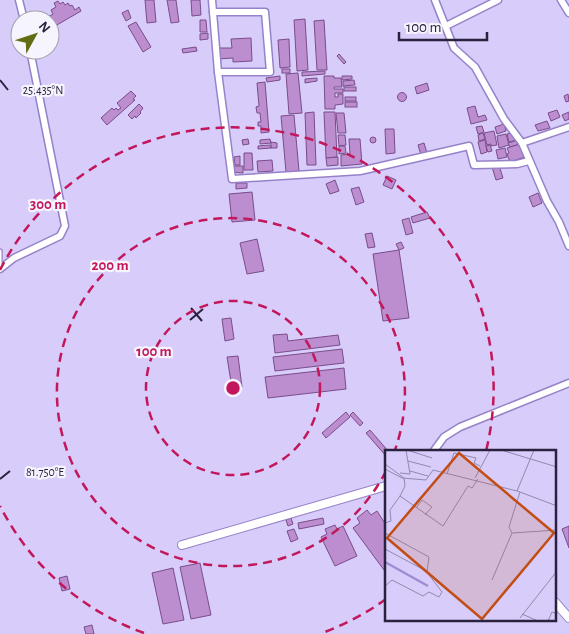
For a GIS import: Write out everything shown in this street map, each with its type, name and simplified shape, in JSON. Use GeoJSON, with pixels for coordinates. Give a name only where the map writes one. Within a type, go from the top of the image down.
{"type":"FeatureCollection","features":[{"type":"Feature","properties":{"kind":"street"},"geometry":{"type":"LineString","coordinates":[[212,0],[218,72],[232,179],[360,171],[469,146],[474,165],[517,164],[530,161]]}},
{"type":"Feature","properties":{"kind":"street"},"geometry":{"type":"LineString","coordinates":[[435,0],[454,48],[475,68],[504,119],[522,144],[569,246]]}},
{"type":"Feature","properties":{"kind":"street"},"geometry":{"type":"LineString","coordinates":[[446,26],[498,0]]}},
{"type":"Feature","properties":{"kind":"street"},"geometry":{"type":"LineString","coordinates":[[561,0],[569,13]]}},
{"type":"Feature","properties":{"kind":"street"},"geometry":{"type":"LineString","coordinates":[[213,12],[265,12],[270,72],[218,72]]}},
{"type":"Feature","properties":{"kind":"street"},"geometry":{"type":"LineString","coordinates":[[0,270],[14,258],[60,236],[65,226],[32,60]]}},
{"type":"Feature","properties":{"kind":"street"},"geometry":{"type":"LineString","coordinates":[[522,144],[569,127]]}},
{"type":"Feature","properties":{"kind":"street"},"geometry":{"type":"LineString","coordinates":[[434,450],[444,437],[460,427],[569,383]]}},
{"type":"Feature","properties":{"kind":"street"},"geometry":{"type":"LineString","coordinates":[[182,545],[385,486]]}},
{"type":"Feature","properties":{"kind":"street"},"geometry":{"type":"LineString","coordinates":[[556,603],[569,618]]}},
{"type":"Feature","properties":{"kind":"lane"},"geometry":{"type":"LineString","coordinates":[[0,251],[0,270]]}},
{"type":"Feature","properties":{"kind":"building"},"geometry":{"type":"Polygon","coordinates":[[[145,0],[154,0],[156,22],[147,23],[145,0]]]}},
{"type":"Feature","properties":{"kind":"building"},"geometry":{"type":"Polygon","coordinates":[[[167,0],[176,0],[179,22],[171,23],[167,0]]]}},
{"type":"Feature","properties":{"kind":"building"},"geometry":{"type":"Polygon","coordinates":[[[191,0],[200,0],[201,15],[192,16],[191,0]]]}},
{"type":"Feature","properties":{"kind":"building"},"geometry":{"type":"Polygon","coordinates":[[[58,1],[60,4],[63,2],[65,5],[68,3],[75,10],[79,7],[81,11],[60,23],[60,10],[51,10],[56,7],[54,3],[58,1]]]}},
{"type":"Feature","properties":{"kind":"building"},"geometry":{"type":"Polygon","coordinates":[[[128,10],[131,18],[126,21],[122,13],[128,10]]]}},
{"type":"Feature","properties":{"kind":"building"},"geometry":{"type":"Polygon","coordinates":[[[305,19],[308,70],[297,71],[294,20],[305,19]]]}},
{"type":"Feature","properties":{"kind":"building"},"geometry":{"type":"Polygon","coordinates":[[[200,20],[206,20],[207,32],[200,32],[200,20]]]}},
{"type":"Feature","properties":{"kind":"building"},"geometry":{"type":"Polygon","coordinates":[[[324,20],[327,70],[317,70],[314,21],[324,20]]]}},
{"type":"Feature","properties":{"kind":"building"},"geometry":{"type":"Polygon","coordinates":[[[136,22],[151,47],[143,52],[128,26],[136,22]]]}},
{"type":"Feature","properties":{"kind":"building"},"geometry":{"type":"Polygon","coordinates":[[[208,33],[208,39],[200,40],[200,34],[208,33]]]}},
{"type":"Feature","properties":{"kind":"building"},"geometry":{"type":"Polygon","coordinates":[[[251,38],[252,61],[233,62],[233,58],[218,59],[217,48],[232,48],[231,39],[251,38]]]}},
{"type":"Feature","properties":{"kind":"building"},"geometry":{"type":"Polygon","coordinates":[[[289,39],[290,67],[280,68],[278,40],[289,39]]]}},
{"type":"Feature","properties":{"kind":"building"},"geometry":{"type":"Polygon","coordinates":[[[196,47],[197,51],[183,53],[182,49],[196,47]]]}},
{"type":"Feature","properties":{"kind":"building"},"geometry":{"type":"Polygon","coordinates":[[[339,54],[346,62],[344,64],[337,56],[339,54]]]}},
{"type":"Feature","properties":{"kind":"building"},"geometry":{"type":"Polygon","coordinates":[[[282,69],[290,69],[290,73],[282,73],[282,69]]]}},
{"type":"Feature","properties":{"kind":"building"},"geometry":{"type":"Polygon","coordinates":[[[325,71],[325,74],[302,76],[302,72],[325,71]]]}},
{"type":"Feature","properties":{"kind":"building"},"geometry":{"type":"Polygon","coordinates":[[[298,73],[302,113],[289,114],[286,74],[298,73]]]}},
{"type":"Feature","properties":{"kind":"building"},"geometry":{"type":"Polygon","coordinates":[[[280,76],[280,80],[267,82],[266,78],[280,76]]]}},
{"type":"Feature","properties":{"kind":"building"},"geometry":{"type":"Polygon","coordinates":[[[324,76],[341,78],[342,87],[334,87],[334,89],[343,89],[343,93],[335,93],[335,97],[338,97],[338,94],[343,94],[343,104],[335,105],[335,109],[325,109],[324,76]]]}},
{"type":"Feature","properties":{"kind":"building"},"geometry":{"type":"Polygon","coordinates":[[[342,76],[352,76],[352,79],[342,80],[342,76]]]}},
{"type":"Feature","properties":{"kind":"building"},"geometry":{"type":"Polygon","coordinates":[[[317,78],[317,81],[305,83],[305,79],[317,78]]]}},
{"type":"Feature","properties":{"kind":"building"},"geometry":{"type":"Polygon","coordinates":[[[354,80],[355,85],[343,86],[343,81],[354,80]]]}},
{"type":"Feature","properties":{"kind":"building"},"geometry":{"type":"Polygon","coordinates":[[[265,82],[269,132],[261,133],[261,126],[258,126],[258,122],[261,122],[260,113],[257,113],[256,107],[259,106],[257,83],[265,82]]]}},
{"type":"Feature","properties":{"kind":"building"},"geometry":{"type":"Polygon","coordinates":[[[427,83],[429,90],[417,94],[415,87],[427,83]]]}},
{"type":"Feature","properties":{"kind":"building"},"geometry":{"type":"Polygon","coordinates":[[[344,87],[356,87],[356,91],[344,91],[344,87]]]}},
{"type":"Feature","properties":{"kind":"building"},"geometry":{"type":"Polygon","coordinates":[[[131,91],[136,96],[133,99],[135,100],[107,125],[101,118],[112,108],[118,110],[121,108],[117,103],[131,91]]]}},
{"type":"Feature","properties":{"kind":"building"},"geometry":{"type":"Polygon","coordinates":[[[402,92],[407,97],[402,102],[397,97],[402,92]]]}},
{"type":"Feature","properties":{"kind":"building"},"geometry":{"type":"Polygon","coordinates":[[[568,94],[569,101],[566,102],[564,96],[568,94]]]}},
{"type":"Feature","properties":{"kind":"building"},"geometry":{"type":"Polygon","coordinates":[[[345,97],[356,97],[356,101],[345,101],[345,97]]]}},
{"type":"Feature","properties":{"kind":"building"},"geometry":{"type":"Polygon","coordinates":[[[345,102],[357,102],[357,107],[345,107],[345,102]]]}},
{"type":"Feature","properties":{"kind":"building"},"geometry":{"type":"Polygon","coordinates":[[[139,104],[143,108],[141,113],[132,119],[128,115],[139,104]]]}},
{"type":"Feature","properties":{"kind":"building"},"geometry":{"type":"Polygon","coordinates":[[[475,106],[478,117],[485,115],[487,120],[471,124],[467,108],[475,106]]]}},
{"type":"Feature","properties":{"kind":"building"},"geometry":{"type":"Polygon","coordinates":[[[557,110],[560,117],[551,121],[548,113],[557,110]]]}},
{"type":"Feature","properties":{"kind":"building"},"geometry":{"type":"Polygon","coordinates":[[[314,112],[316,165],[307,165],[305,113],[314,112]]]}},
{"type":"Feature","properties":{"kind":"building"},"geometry":{"type":"Polygon","coordinates":[[[324,112],[335,112],[337,157],[326,158],[324,112]]]}},
{"type":"Feature","properties":{"kind":"building"},"geometry":{"type":"Polygon","coordinates":[[[569,112],[569,119],[565,121],[562,115],[569,112]]]}},
{"type":"Feature","properties":{"kind":"building"},"geometry":{"type":"Polygon","coordinates":[[[336,113],[344,113],[346,133],[338,133],[336,113]]]}},
{"type":"Feature","properties":{"kind":"building"},"geometry":{"type":"Polygon","coordinates":[[[294,115],[299,171],[286,172],[281,116],[294,115]]]}},
{"type":"Feature","properties":{"kind":"building"},"geometry":{"type":"Polygon","coordinates":[[[547,121],[550,128],[538,131],[535,125],[547,121]]]}},
{"type":"Feature","properties":{"kind":"building"},"geometry":{"type":"Polygon","coordinates":[[[504,124],[506,131],[497,134],[495,127],[504,124]]]}},
{"type":"Feature","properties":{"kind":"building"},"geometry":{"type":"Polygon","coordinates":[[[482,126],[484,132],[478,134],[476,127],[482,126]]]}},
{"type":"Feature","properties":{"kind":"building"},"geometry":{"type":"Polygon","coordinates":[[[385,129],[394,129],[395,153],[386,154],[385,129]]]}},
{"type":"Feature","properties":{"kind":"building"},"geometry":{"type":"Polygon","coordinates":[[[494,131],[497,145],[487,145],[484,133],[494,131]]]}},
{"type":"Feature","properties":{"kind":"building"},"geometry":{"type":"Polygon","coordinates":[[[514,132],[515,136],[513,138],[516,137],[517,140],[509,142],[507,134],[514,132]]]}},
{"type":"Feature","properties":{"kind":"building"},"geometry":{"type":"Polygon","coordinates":[[[483,133],[485,139],[479,141],[478,135],[483,133]]]}},
{"type":"Feature","properties":{"kind":"building"},"geometry":{"type":"Polygon","coordinates":[[[506,134],[509,145],[499,148],[497,136],[506,134]]]}},
{"type":"Feature","properties":{"kind":"building"},"geometry":{"type":"Polygon","coordinates":[[[338,135],[345,135],[346,145],[339,146],[338,135]]]}},
{"type":"Feature","properties":{"kind":"building"},"geometry":{"type":"Polygon","coordinates":[[[373,137],[376,140],[373,143],[370,140],[373,137]]]}},
{"type":"Feature","properties":{"kind":"building"},"geometry":{"type":"Polygon","coordinates":[[[248,139],[249,144],[243,145],[242,140],[248,139]]]}},
{"type":"Feature","properties":{"kind":"building"},"geometry":{"type":"Polygon","coordinates":[[[270,139],[271,143],[260,144],[260,140],[270,139]]]}},
{"type":"Feature","properties":{"kind":"building"},"geometry":{"type":"Polygon","coordinates":[[[349,139],[360,139],[362,164],[341,166],[341,155],[350,154],[349,139]]]}},
{"type":"Feature","properties":{"kind":"building"},"geometry":{"type":"Polygon","coordinates":[[[485,140],[487,152],[481,154],[478,142],[485,140]]]}},
{"type":"Feature","properties":{"kind":"building"},"geometry":{"type":"Polygon","coordinates":[[[518,140],[520,144],[510,147],[508,143],[518,140]]]}},
{"type":"Feature","properties":{"kind":"building"},"geometry":{"type":"Polygon","coordinates":[[[271,142],[277,143],[277,148],[271,148],[271,142]]]}},
{"type":"Feature","properties":{"kind":"building"},"geometry":{"type":"Polygon","coordinates":[[[424,143],[427,153],[421,155],[418,145],[424,143]]]}},
{"type":"Feature","properties":{"kind":"building"},"geometry":{"type":"Polygon","coordinates":[[[520,144],[525,157],[510,162],[507,148],[520,144]]]}},
{"type":"Feature","properties":{"kind":"building"},"geometry":{"type":"Polygon","coordinates":[[[270,145],[271,148],[258,149],[258,146],[270,145]]]}},
{"type":"Feature","properties":{"kind":"building"},"geometry":{"type":"Polygon","coordinates":[[[490,145],[492,151],[488,152],[486,146],[490,145]]]}},
{"type":"Feature","properties":{"kind":"building"},"geometry":{"type":"Polygon","coordinates":[[[339,146],[345,146],[346,153],[339,154],[339,146]]]}},
{"type":"Feature","properties":{"kind":"building"},"geometry":{"type":"Polygon","coordinates":[[[505,148],[507,157],[498,159],[496,150],[505,148]]]}},
{"type":"Feature","properties":{"kind":"building"},"geometry":{"type":"Polygon","coordinates":[[[244,153],[252,153],[253,170],[244,170],[244,153]]]}},
{"type":"Feature","properties":{"kind":"building"},"geometry":{"type":"Polygon","coordinates":[[[240,156],[240,165],[235,165],[234,157],[240,156]]]}},
{"type":"Feature","properties":{"kind":"building"},"geometry":{"type":"Polygon","coordinates":[[[338,157],[338,165],[327,166],[326,158],[338,157]]]}},
{"type":"Feature","properties":{"kind":"building"},"geometry":{"type":"Polygon","coordinates":[[[272,160],[273,171],[258,172],[257,161],[272,160]]]}},
{"type":"Feature","properties":{"kind":"building"},"geometry":{"type":"Polygon","coordinates":[[[499,165],[503,178],[496,180],[492,167],[499,165]]]}},
{"type":"Feature","properties":{"kind":"building"},"geometry":{"type":"Polygon","coordinates":[[[231,166],[243,166],[243,173],[231,172],[231,166]]]}},
{"type":"Feature","properties":{"kind":"building"},"geometry":{"type":"Polygon","coordinates":[[[387,176],[396,180],[392,189],[383,185],[387,176]]]}},
{"type":"Feature","properties":{"kind":"building"},"geometry":{"type":"Polygon","coordinates":[[[335,180],[339,191],[330,194],[326,184],[335,180]]]}},
{"type":"Feature","properties":{"kind":"building"},"geometry":{"type":"Polygon","coordinates":[[[236,183],[247,183],[247,188],[236,189],[236,183]]]}},
{"type":"Feature","properties":{"kind":"building"},"geometry":{"type":"Polygon","coordinates":[[[359,187],[364,202],[356,205],[351,189],[359,187]]]}},
{"type":"Feature","properties":{"kind":"building"},"geometry":{"type":"Polygon","coordinates":[[[252,192],[255,220],[232,222],[229,194],[252,192]]]}},
{"type":"Feature","properties":{"kind":"building"},"geometry":{"type":"Polygon","coordinates":[[[538,193],[542,203],[533,207],[529,197],[538,193]]]}},
{"type":"Feature","properties":{"kind":"building"},"geometry":{"type":"Polygon","coordinates":[[[427,212],[430,218],[413,223],[411,217],[427,212]]]}},
{"type":"Feature","properties":{"kind":"building"},"geometry":{"type":"Polygon","coordinates":[[[409,218],[413,233],[406,235],[402,220],[409,218]]]}},
{"type":"Feature","properties":{"kind":"building"},"geometry":{"type":"Polygon","coordinates":[[[372,233],[375,247],[368,248],[365,234],[372,233]]]}},
{"type":"Feature","properties":{"kind":"building"},"geometry":{"type":"Polygon","coordinates":[[[257,239],[264,271],[247,274],[240,243],[257,239]]]}},
{"type":"Feature","properties":{"kind":"building"},"geometry":{"type":"Polygon","coordinates":[[[401,242],[404,248],[399,250],[396,244],[401,242]]]}},
{"type":"Feature","properties":{"kind":"building"},"geometry":{"type":"Polygon","coordinates":[[[399,250],[409,318],[383,321],[373,254],[399,250]]]}},
{"type":"Feature","properties":{"kind":"building"},"geometry":{"type":"Polygon","coordinates":[[[231,318],[234,339],[225,341],[222,319],[231,318]]]}},
{"type":"Feature","properties":{"kind":"building"},"geometry":{"type":"Polygon","coordinates":[[[287,334],[288,341],[338,335],[340,345],[275,353],[273,335],[287,334]]]}},
{"type":"Feature","properties":{"kind":"building"},"geometry":{"type":"Polygon","coordinates":[[[342,349],[344,363],[275,371],[273,357],[342,349]]]}},
{"type":"Feature","properties":{"kind":"building"},"geometry":{"type":"Polygon","coordinates":[[[238,356],[242,387],[232,388],[227,357],[238,356]]]}},
{"type":"Feature","properties":{"kind":"building"},"geometry":{"type":"Polygon","coordinates":[[[344,368],[346,389],[268,398],[265,377],[344,368]]]}},
{"type":"Feature","properties":{"kind":"building"},"geometry":{"type":"Polygon","coordinates":[[[346,412],[350,417],[326,438],[322,433],[346,412]]]}},
{"type":"Feature","properties":{"kind":"building"},"geometry":{"type":"Polygon","coordinates":[[[353,412],[363,423],[360,426],[350,415],[353,412]]]}},
{"type":"Feature","properties":{"kind":"building"},"geometry":{"type":"Polygon","coordinates":[[[370,430],[387,450],[385,450],[385,455],[366,433],[370,430]]]}},
{"type":"Feature","properties":{"kind":"building"},"geometry":{"type":"Polygon","coordinates":[[[367,510],[371,515],[377,511],[385,523],[384,570],[353,528],[360,523],[357,518],[367,510]]]}},
{"type":"Feature","properties":{"kind":"building"},"geometry":{"type":"Polygon","coordinates":[[[291,518],[293,524],[288,526],[286,520],[291,518]]]}},
{"type":"Feature","properties":{"kind":"building"},"geometry":{"type":"Polygon","coordinates":[[[323,518],[324,524],[299,529],[298,523],[323,518]]]}},
{"type":"Feature","properties":{"kind":"building"},"geometry":{"type":"Polygon","coordinates":[[[335,525],[337,529],[343,526],[357,556],[335,566],[321,537],[327,534],[325,529],[335,525]]]}},
{"type":"Feature","properties":{"kind":"building"},"geometry":{"type":"Polygon","coordinates":[[[569,526],[569,548],[562,529],[569,526]]]}},
{"type":"Feature","properties":{"kind":"building"},"geometry":{"type":"Polygon","coordinates":[[[294,529],[298,539],[291,542],[287,531],[294,529]]]}},
{"type":"Feature","properties":{"kind":"building"},"geometry":{"type":"Polygon","coordinates":[[[200,563],[211,615],[191,619],[180,567],[200,563]]]}},
{"type":"Feature","properties":{"kind":"building"},"geometry":{"type":"Polygon","coordinates":[[[173,568],[184,620],[163,624],[152,573],[173,568]]]}},
{"type":"Feature","properties":{"kind":"building"},"geometry":{"type":"Polygon","coordinates":[[[67,576],[70,589],[62,591],[59,578],[67,576]]]}},
{"type":"Feature","properties":{"kind":"building"},"geometry":{"type":"Polygon","coordinates":[[[92,625],[94,634],[86,634],[84,627],[92,625]]]}}]}
